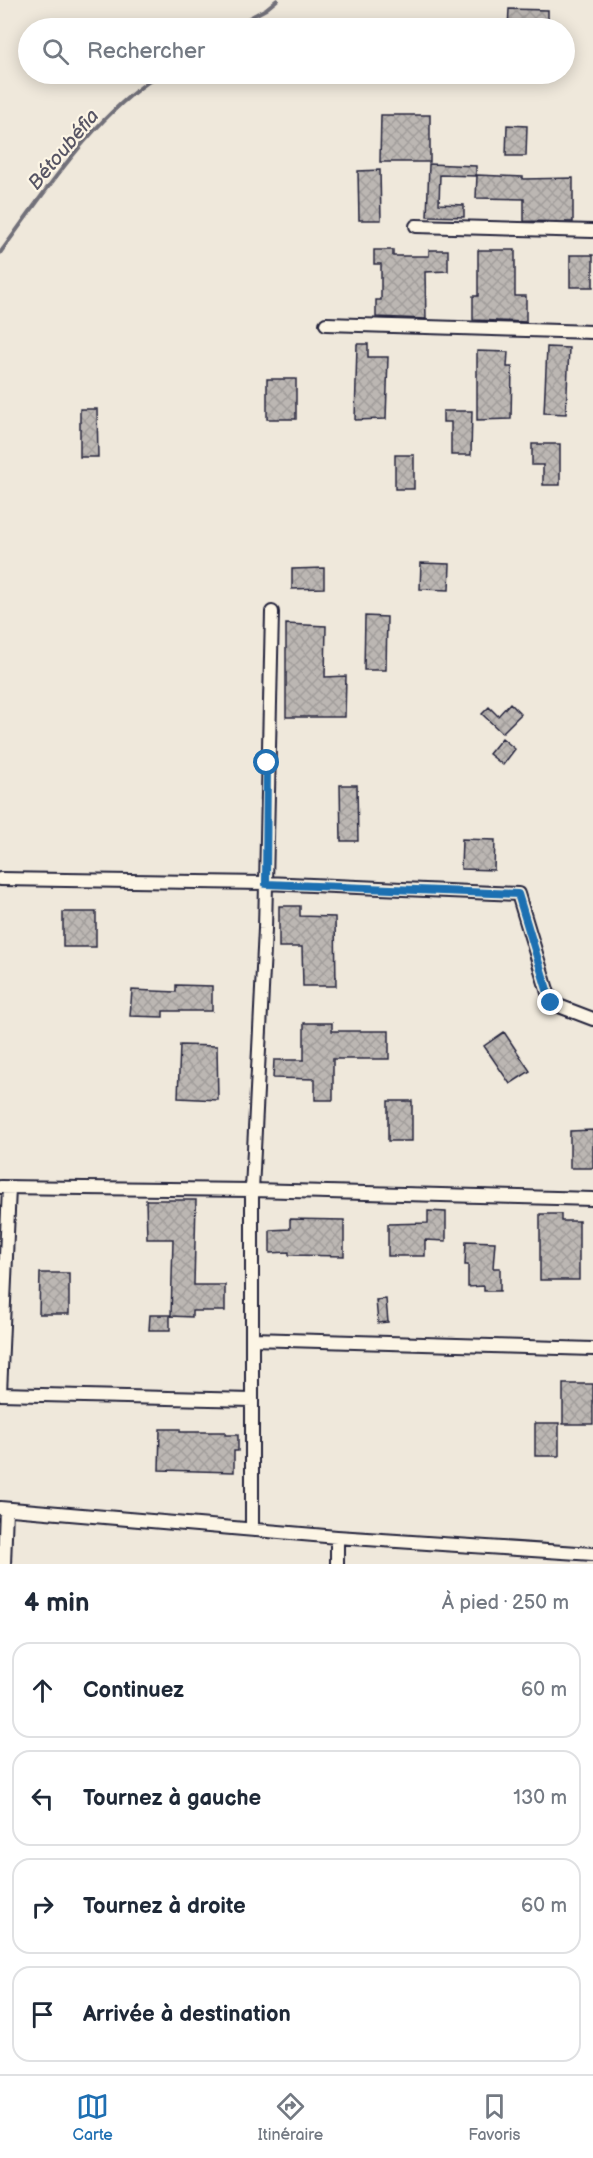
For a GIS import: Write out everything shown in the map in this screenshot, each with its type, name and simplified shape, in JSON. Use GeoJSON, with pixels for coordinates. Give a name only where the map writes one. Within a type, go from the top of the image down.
{"type":"FeatureCollection","features":[{"type":"Feature","properties":{"kind":"street"},"geometry":{"type":"LineString","coordinates":[[416,226],[593,231]]}},
{"type":"Feature","properties":{"kind":"street"},"geometry":{"type":"LineString","coordinates":[[326,324],[593,332]]}},
{"type":"Feature","properties":{"kind":"street"},"geometry":{"type":"LineString","coordinates":[[252,1530],[252,1190],[266,884],[272,612]]}},
{"type":"Feature","properties":{"kind":"street"},"geometry":{"type":"LineString","coordinates":[[0,879],[266,884],[518,894],[551,1003],[593,1019]]}},
{"type":"Feature","properties":{"kind":"street"},"geometry":{"type":"LineString","coordinates":[[252,1400],[0,1393],[4,1187],[252,1190],[593,1199]]}},
{"type":"Feature","properties":{"kind":"street"},"geometry":{"type":"LineString","coordinates":[[252,1339],[593,1349]]}},
{"type":"Feature","properties":{"kind":"street"},"geometry":{"type":"LineString","coordinates":[[4,1564],[3,1508],[338,1537],[593,1554]]}},
{"type":"Feature","properties":{"kind":"street"},"geometry":{"type":"LineString","coordinates":[[338,1537],[338,1564]]}},
{"type":"Feature","properties":{"kind":"building"},"geometry":{"type":"Polygon","coordinates":[[[509,9],[548,10],[548,18],[509,18],[509,9]]]}},
{"type":"Feature","properties":{"kind":"building"},"geometry":{"type":"Polygon","coordinates":[[[381,115],[430,115],[430,162],[380,162],[381,115]]]}},
{"type":"Feature","properties":{"kind":"building"},"geometry":{"type":"Polygon","coordinates":[[[507,125],[527,126],[526,156],[506,156],[507,125]]]}},
{"type":"Feature","properties":{"kind":"building"},"geometry":{"type":"Polygon","coordinates":[[[429,164],[476,166],[476,176],[440,175],[439,204],[464,205],[464,217],[427,216],[429,164]]]}},
{"type":"Feature","properties":{"kind":"building"},"geometry":{"type":"Polygon","coordinates":[[[380,170],[381,220],[359,220],[358,171],[380,170]]]}},
{"type":"Feature","properties":{"kind":"building"},"geometry":{"type":"Polygon","coordinates":[[[477,175],[523,177],[523,179],[573,178],[573,222],[524,221],[524,199],[476,198],[477,175]]]}},
{"type":"Feature","properties":{"kind":"building"},"geometry":{"type":"Polygon","coordinates":[[[374,250],[393,250],[393,256],[429,256],[429,250],[448,250],[448,271],[425,272],[426,319],[376,317],[376,300],[381,300],[381,264],[374,264],[374,250]]]}},
{"type":"Feature","properties":{"kind":"building"},"geometry":{"type":"Polygon","coordinates":[[[478,250],[515,250],[515,296],[526,296],[526,322],[473,320],[473,296],[478,296],[478,250]]]}},
{"type":"Feature","properties":{"kind":"building"},"geometry":{"type":"Polygon","coordinates":[[[570,255],[593,255],[593,287],[570,287],[570,255]]]}},
{"type":"Feature","properties":{"kind":"building"},"geometry":{"type":"Polygon","coordinates":[[[357,344],[368,344],[368,357],[388,357],[386,419],[355,420],[357,344]]]}},
{"type":"Feature","properties":{"kind":"building"},"geometry":{"type":"Polygon","coordinates":[[[547,347],[569,348],[566,414],[544,413],[547,347]]]}},
{"type":"Feature","properties":{"kind":"building"},"geometry":{"type":"Polygon","coordinates":[[[477,351],[508,352],[507,367],[512,367],[511,419],[477,420],[477,351]]]}},
{"type":"Feature","properties":{"kind":"building"},"geometry":{"type":"Polygon","coordinates":[[[267,379],[296,379],[296,419],[267,419],[267,379]]]}},
{"type":"Feature","properties":{"kind":"building"},"geometry":{"type":"Polygon","coordinates":[[[80,409],[97,409],[98,457],[80,457],[80,409]]]}},
{"type":"Feature","properties":{"kind":"building"},"geometry":{"type":"Polygon","coordinates":[[[443,411],[472,411],[471,455],[451,455],[451,422],[443,422],[443,411]]]}},
{"type":"Feature","properties":{"kind":"building"},"geometry":{"type":"Polygon","coordinates":[[[532,444],[560,444],[560,485],[543,485],[543,465],[532,465],[532,444]]]}},
{"type":"Feature","properties":{"kind":"building"},"geometry":{"type":"Polygon","coordinates":[[[395,455],[414,455],[414,489],[395,489],[395,455]]]}},
{"type":"Feature","properties":{"kind":"building"},"geometry":{"type":"Polygon","coordinates":[[[421,563],[450,564],[449,590],[420,589],[421,563]]]}},
{"type":"Feature","properties":{"kind":"building"},"geometry":{"type":"Polygon","coordinates":[[[324,568],[324,588],[292,589],[292,569],[324,568]]]}},
{"type":"Feature","properties":{"kind":"building"},"geometry":{"type":"Polygon","coordinates":[[[365,616],[387,617],[386,670],[364,670],[365,616]]]}},
{"type":"Feature","properties":{"kind":"building"},"geometry":{"type":"Polygon","coordinates":[[[286,624],[326,626],[325,677],[346,676],[345,717],[286,717],[286,624]]]}},
{"type":"Feature","properties":{"kind":"building"},"geometry":{"type":"Polygon","coordinates":[[[510,703],[521,714],[502,733],[482,714],[489,707],[498,716],[510,703]]]}},
{"type":"Feature","properties":{"kind":"building"},"geometry":{"type":"Polygon","coordinates":[[[502,738],[515,749],[503,765],[489,754],[502,738]]]}},
{"type":"Feature","properties":{"kind":"building"},"geometry":{"type":"Polygon","coordinates":[[[340,785],[357,785],[358,841],[341,841],[340,785]]]}},
{"type":"Feature","properties":{"kind":"building"},"geometry":{"type":"Polygon","coordinates":[[[462,839],[495,840],[494,870],[461,869],[462,839]]]}},
{"type":"Feature","properties":{"kind":"building"},"geometry":{"type":"Polygon","coordinates":[[[279,906],[300,906],[300,916],[335,917],[336,986],[303,986],[302,947],[279,947],[279,906]]]}},
{"type":"Feature","properties":{"kind":"building"},"geometry":{"type":"Polygon","coordinates":[[[63,912],[96,912],[96,947],[63,947],[63,912]]]}},
{"type":"Feature","properties":{"kind":"building"},"geometry":{"type":"Polygon","coordinates":[[[176,985],[212,986],[212,1011],[163,1011],[163,1017],[130,1016],[132,990],[176,992],[176,985]]]}},
{"type":"Feature","properties":{"kind":"building"},"geometry":{"type":"Polygon","coordinates":[[[304,1023],[332,1023],[332,1031],[389,1031],[389,1059],[333,1059],[333,1100],[315,1100],[315,1079],[273,1078],[274,1060],[304,1060],[304,1023]]]}},
{"type":"Feature","properties":{"kind":"building"},"geometry":{"type":"Polygon","coordinates":[[[504,1032],[530,1071],[510,1084],[484,1046],[504,1032]]]}},
{"type":"Feature","properties":{"kind":"building"},"geometry":{"type":"Polygon","coordinates":[[[180,1045],[217,1046],[218,1100],[178,1098],[180,1045]]]}},
{"type":"Feature","properties":{"kind":"building"},"geometry":{"type":"Polygon","coordinates":[[[388,1101],[412,1101],[412,1141],[388,1141],[388,1101]]]}},
{"type":"Feature","properties":{"kind":"building"},"geometry":{"type":"Polygon","coordinates":[[[593,1130],[593,1168],[570,1168],[570,1131],[593,1130]]]}},
{"type":"Feature","properties":{"kind":"building"},"geometry":{"type":"Polygon","coordinates":[[[146,1200],[196,1200],[194,1285],[225,1285],[225,1311],[192,1311],[192,1317],[171,1316],[173,1239],[147,1239],[146,1200]]]}},
{"type":"Feature","properties":{"kind":"building"},"geometry":{"type":"Polygon","coordinates":[[[428,1211],[446,1212],[446,1241],[425,1240],[425,1256],[388,1256],[388,1224],[428,1223],[428,1211]]]}},
{"type":"Feature","properties":{"kind":"building"},"geometry":{"type":"Polygon","coordinates":[[[540,1214],[561,1214],[561,1221],[579,1221],[579,1280],[540,1280],[540,1214]]]}},
{"type":"Feature","properties":{"kind":"building"},"geometry":{"type":"Polygon","coordinates":[[[290,1219],[344,1220],[344,1256],[270,1253],[270,1230],[290,1229],[290,1219]]]}},
{"type":"Feature","properties":{"kind":"building"},"geometry":{"type":"Polygon","coordinates":[[[466,1241],[495,1242],[493,1268],[500,1268],[500,1291],[484,1291],[484,1286],[468,1287],[468,1265],[465,1265],[466,1241]]]}},
{"type":"Feature","properties":{"kind":"building"},"geometry":{"type":"Polygon","coordinates":[[[40,1273],[69,1273],[69,1314],[39,1314],[40,1273]]]}},
{"type":"Feature","properties":{"kind":"building"},"geometry":{"type":"Polygon","coordinates":[[[386,1299],[388,1322],[378,1323],[376,1300],[386,1299]]]}},
{"type":"Feature","properties":{"kind":"building"},"geometry":{"type":"Polygon","coordinates":[[[150,1315],[170,1315],[170,1330],[149,1330],[150,1315]]]}},
{"type":"Feature","properties":{"kind":"building"},"geometry":{"type":"Polygon","coordinates":[[[563,1384],[593,1384],[593,1424],[563,1424],[563,1384]]]}},
{"type":"Feature","properties":{"kind":"building"},"geometry":{"type":"Polygon","coordinates":[[[535,1423],[559,1423],[559,1456],[535,1456],[535,1423]]]}},
{"type":"Feature","properties":{"kind":"building"},"geometry":{"type":"Polygon","coordinates":[[[160,1429],[180,1429],[180,1432],[225,1432],[225,1435],[238,1435],[238,1451],[234,1451],[234,1472],[159,1470],[160,1429]]]}},
{"type":"Feature","properties":{"kind":"waterway","name":"Bétoubéfia"},"geometry":{"type":"LineString","coordinates":[[249,18],[277,0]]}},
{"type":"Feature","properties":{"kind":"waterway","name":"Bétoubéfia"},"geometry":{"type":"LineString","coordinates":[[0,253],[72,156],[113,111],[146,84]]}},
{"type":"Feature","properties":{"kind":"route"},"geometry":{"type":"LineString","coordinates":[[267,763],[266,884],[518,894],[551,1003]]}}]}
